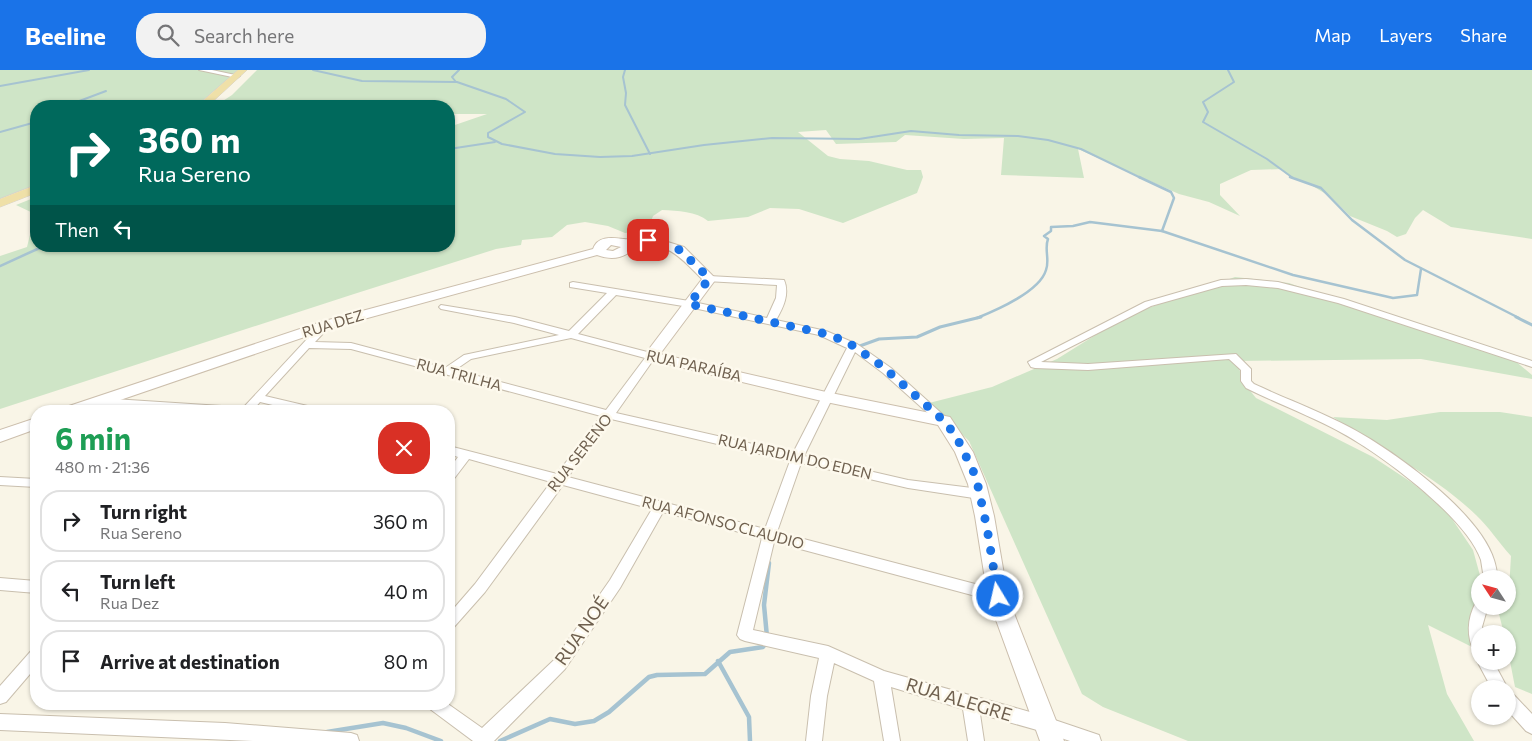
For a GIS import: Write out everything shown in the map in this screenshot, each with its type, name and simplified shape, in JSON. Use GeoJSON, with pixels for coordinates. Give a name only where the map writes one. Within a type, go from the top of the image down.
{"type":"FeatureCollection","features":[{"type":"Feature","properties":{"kind":"main road"},"geometry":{"type":"LineString","coordinates":[[217,100],[252,70]]}},
{"type":"Feature","properties":{"kind":"main road"},"geometry":{"type":"LineString","coordinates":[[209,100],[240,73]]}},
{"type":"Feature","properties":{"kind":"main road"},"geometry":{"type":"LineString","coordinates":[[0,203],[30,191]]}},
{"type":"Feature","properties":{"kind":"main road"},"geometry":{"type":"LineString","coordinates":[[0,208],[30,196]]}},
{"type":"Feature","properties":{"kind":"street"},"geometry":{"type":"LineString","coordinates":[[202,70],[240,73]]}},
{"type":"Feature","properties":{"kind":"street","name":"RUA DEZ"},"geometry":{"type":"LineString","coordinates":[[89,405],[326,325],[599,251],[608,255],[620,253],[627,248],[624,243],[648,240],[680,250],[709,279]]}},
{"type":"Feature","properties":{"kind":"street"},"geometry":{"type":"LineString","coordinates":[[709,279],[781,282],[781,299],[770,322]]}},
{"type":"Feature","properties":{"kind":"street","name":"RUA SERENO"},"geometry":{"type":"LineString","coordinates":[[455,616],[478,591],[559,479],[610,415],[651,356],[709,279]]}},
{"type":"Feature","properties":{"kind":"street"},"geometry":{"type":"LineString","coordinates":[[1490,570],[1490,564],[1478,542],[1461,519],[1444,501],[1369,443],[1250,386],[1246,381],[1246,369],[1232,356],[1088,367],[1035,365],[1032,362],[1124,314],[1148,304],[1221,283],[1246,282],[1278,285],[1333,299],[1532,364]]}},
{"type":"Feature","properties":{"kind":"street"},"geometry":{"type":"LineString","coordinates":[[574,285],[689,304],[822,333],[853,346],[882,366],[944,421],[956,436],[970,464],[980,494],[998,596],[1050,733]]}},
{"type":"Feature","properties":{"kind":"street"},"geometry":{"type":"LineString","coordinates":[[446,372],[468,357],[571,335],[614,292]]}},
{"type":"Feature","properties":{"kind":"street","name":"RUA PARAÍBA"},"geometry":{"type":"LineString","coordinates":[[444,307],[515,320],[651,356],[826,397],[944,421]]}},
{"type":"Feature","properties":{"kind":"street"},"geometry":{"type":"LineString","coordinates":[[252,405],[306,344],[326,325]]}},
{"type":"Feature","properties":{"kind":"street","name":"RUA TRILHA"},"geometry":{"type":"LineString","coordinates":[[306,344],[351,346],[610,415]]}},
{"type":"Feature","properties":{"kind":"street"},"geometry":{"type":"LineString","coordinates":[[769,535],[798,457],[826,397],[853,346]]}},
{"type":"Feature","properties":{"kind":"street"},"geometry":{"type":"LineString","coordinates":[[258,398],[287,405]]}},
{"type":"Feature","properties":{"kind":"street"},"geometry":{"type":"LineString","coordinates":[[98,402],[144,405]]}},
{"type":"Feature","properties":{"kind":"street","name":"RUA JARDIM DO EDEN"},"geometry":{"type":"LineString","coordinates":[[610,415],[908,484],[980,494]]}},
{"type":"Feature","properties":{"kind":"street"},"geometry":{"type":"LineString","coordinates":[[0,436],[30,426]]}},
{"type":"Feature","properties":{"kind":"street","name":"RUA AFONSO CLAUDIO"},"geometry":{"type":"LineString","coordinates":[[455,452],[998,596]]}},
{"type":"Feature","properties":{"kind":"street"},"geometry":{"type":"LineString","coordinates":[[455,470],[466,456]]}},
{"type":"Feature","properties":{"kind":"street"},"geometry":{"type":"LineString","coordinates":[[0,481],[30,483]]}},
{"type":"Feature","properties":{"kind":"street","name":"RUA NOÉ"},"geometry":{"type":"LineString","coordinates":[[484,740],[560,664],[615,584],[660,506]]}},
{"type":"Feature","properties":{"kind":"street","name":"RUA ALEGRE"},"geometry":{"type":"LineString","coordinates":[[769,535],[752,599],[745,635],[828,653],[880,677],[1001,713],[1050,733],[1093,741]]}},
{"type":"Feature","properties":{"kind":"street"},"geometry":{"type":"LineString","coordinates":[[0,584],[30,586]]}},
{"type":"Feature","properties":{"kind":"street"},"geometry":{"type":"LineString","coordinates":[[814,741],[819,696],[828,653]]}},
{"type":"Feature","properties":{"kind":"street"},"geometry":{"type":"LineString","coordinates":[[0,697],[30,663]]}},
{"type":"Feature","properties":{"kind":"street"},"geometry":{"type":"LineString","coordinates":[[880,677],[892,741]]}},
{"type":"Feature","properties":{"kind":"street"},"geometry":{"type":"LineString","coordinates":[[970,703],[976,741]]}},
{"type":"Feature","properties":{"kind":"street"},"geometry":{"type":"LineString","coordinates":[[1516,709],[1532,726]]}},
{"type":"Feature","properties":{"kind":"street"},"geometry":{"type":"LineString","coordinates":[[444,710],[484,740]]}},
{"type":"Feature","properties":{"kind":"street"},"geometry":{"type":"LineString","coordinates":[[0,722],[351,741]]}},
{"type":"Feature","properties":{"kind":"green space"},"geometry":{"type":"Polygon","coordinates":[[[0,70],[239,70],[203,100],[30,100],[30,187],[0,199],[0,70]]]}},
{"type":"Feature","properties":{"kind":"green space"},"geometry":{"type":"Polygon","coordinates":[[[257,70],[1532,70],[1532,239],[1451,227],[1423,210],[1415,218],[1406,234],[1397,237],[1350,216],[1331,197],[1311,185],[1286,174],[1282,169],[1251,170],[1220,184],[1220,195],[1240,216],[1209,202],[1179,194],[1078,149],[1084,178],[1001,175],[1004,138],[964,139],[905,135],[896,142],[836,144],[826,130],[798,132],[828,156],[840,159],[869,161],[907,170],[921,170],[923,177],[917,193],[843,223],[799,209],[770,208],[748,217],[708,221],[692,213],[662,210],[653,216],[650,224],[640,231],[625,233],[608,226],[585,222],[567,225],[552,237],[522,240],[521,245],[496,249],[0,409],[0,256],[27,247],[30,235],[30,252],[455,252],[455,125],[487,114],[455,114],[455,100],[224,100],[232,95],[257,70]]]}},
{"type":"Feature","properties":{"kind":"green space"},"geometry":{"type":"Polygon","coordinates":[[[30,199],[30,212],[16,205],[30,199]]]}},
{"type":"Feature","properties":{"kind":"green space"},"geometry":{"type":"Polygon","coordinates":[[[1235,277],[1289,283],[1514,360],[1532,375],[1532,379],[1421,359],[1237,361],[1243,382],[1256,398],[1373,457],[1411,482],[1446,510],[1473,550],[1479,570],[1471,570],[1471,615],[1483,615],[1484,617],[1480,625],[1471,625],[1470,646],[1428,625],[1447,694],[1474,741],[1188,741],[1103,707],[1082,694],[969,441],[929,403],[992,387],[1057,359],[1126,316],[1235,277]]]}},
{"type":"Feature","properties":{"kind":"green space"},"geometry":{"type":"Polygon","coordinates":[[[1440,412],[1500,412],[1532,417],[1532,694],[1516,687],[1516,680],[1514,680],[1512,670],[1516,670],[1516,625],[1502,625],[1499,615],[1516,615],[1516,570],[1510,570],[1511,556],[1481,520],[1443,487],[1333,417],[1387,420],[1440,412]]]}},
{"type":"Feature","properties":{"kind":"waterway"},"geometry":{"type":"LineString","coordinates":[[0,86],[89,70]]}},
{"type":"Feature","properties":{"kind":"waterway"},"geometry":{"type":"LineString","coordinates":[[313,70],[362,81],[456,82]]}},
{"type":"Feature","properties":{"kind":"waterway"},"geometry":{"type":"LineString","coordinates":[[456,82],[452,77],[459,70]]}},
{"type":"Feature","properties":{"kind":"waterway"},"geometry":{"type":"LineString","coordinates":[[625,70],[623,77],[626,93],[625,105],[650,153]]}},
{"type":"Feature","properties":{"kind":"waterway"},"geometry":{"type":"LineString","coordinates":[[1228,70],[1234,82],[1203,102],[1208,112],[1203,122],[1267,159],[1293,178]]}},
{"type":"Feature","properties":{"kind":"waterway"},"geometry":{"type":"LineString","coordinates":[[456,82],[506,99],[525,112],[488,133],[488,137],[502,144],[555,154],[600,157],[650,153]]}},
{"type":"Feature","properties":{"kind":"waterway"},"geometry":{"type":"LineString","coordinates":[[82,100],[106,91]]}},
{"type":"Feature","properties":{"kind":"waterway"},"geometry":{"type":"LineString","coordinates":[[0,132],[30,124]]}},
{"type":"Feature","properties":{"kind":"waterway"},"geometry":{"type":"LineString","coordinates":[[650,153],[772,138],[859,139],[911,131],[959,135],[1018,136],[1048,140],[1081,149],[1141,178]]}},
{"type":"Feature","properties":{"kind":"waterway"},"geometry":{"type":"LineString","coordinates":[[455,148],[495,142]]}},
{"type":"Feature","properties":{"kind":"waterway"},"geometry":{"type":"LineString","coordinates":[[1139,177],[1171,192],[1174,198],[1162,231]]}},
{"type":"Feature","properties":{"kind":"waterway"},"geometry":{"type":"LineString","coordinates":[[1290,177],[1321,188],[1352,220],[1405,260],[1519,318]]}},
{"type":"Feature","properties":{"kind":"waterway"},"geometry":{"type":"LineString","coordinates":[[977,318],[1017,299],[1036,285],[1042,278],[1047,262],[1048,239],[1044,236],[1051,231],[1051,227],[1073,226],[1090,222],[1162,231]]}},
{"type":"Feature","properties":{"kind":"waterway"},"geometry":{"type":"LineString","coordinates":[[1162,231],[1293,275],[1393,298],[1417,295],[1421,269]]}},
{"type":"Feature","properties":{"kind":"waterway"},"geometry":{"type":"LineString","coordinates":[[0,266],[31,252]]}},
{"type":"Feature","properties":{"kind":"waterway"},"geometry":{"type":"LineString","coordinates":[[1516,317],[1532,325]]}},
{"type":"Feature","properties":{"kind":"waterway"},"geometry":{"type":"LineString","coordinates":[[857,347],[879,339],[917,337],[940,327],[977,318]]}},
{"type":"Feature","properties":{"kind":"waterway"},"geometry":{"type":"LineString","coordinates":[[767,637],[764,605],[769,563]]}},
{"type":"Feature","properties":{"kind":"waterway"},"geometry":{"type":"LineString","coordinates":[[719,662],[730,652],[763,647],[766,643]]}},
{"type":"Feature","properties":{"kind":"waterway"},"geometry":{"type":"LineString","coordinates":[[500,741],[550,719],[575,724],[594,721],[609,712],[649,677],[657,675],[705,674],[719,662]]}},
{"type":"Feature","properties":{"kind":"waterway"},"geometry":{"type":"LineString","coordinates":[[719,662],[749,717],[750,741]]}},
{"type":"Feature","properties":{"kind":"waterway"},"geometry":{"type":"LineString","coordinates":[[327,732],[383,723],[406,728],[441,741]]}},
{"type":"Feature","properties":{"kind":"route"},"geometry":{"type":"LineString","coordinates":[[648,240],[680,250],[706,274],[709,279],[689,304],[822,333],[846,341],[882,366],[944,421],[956,436],[976,477],[987,528],[998,596]]}}]}
